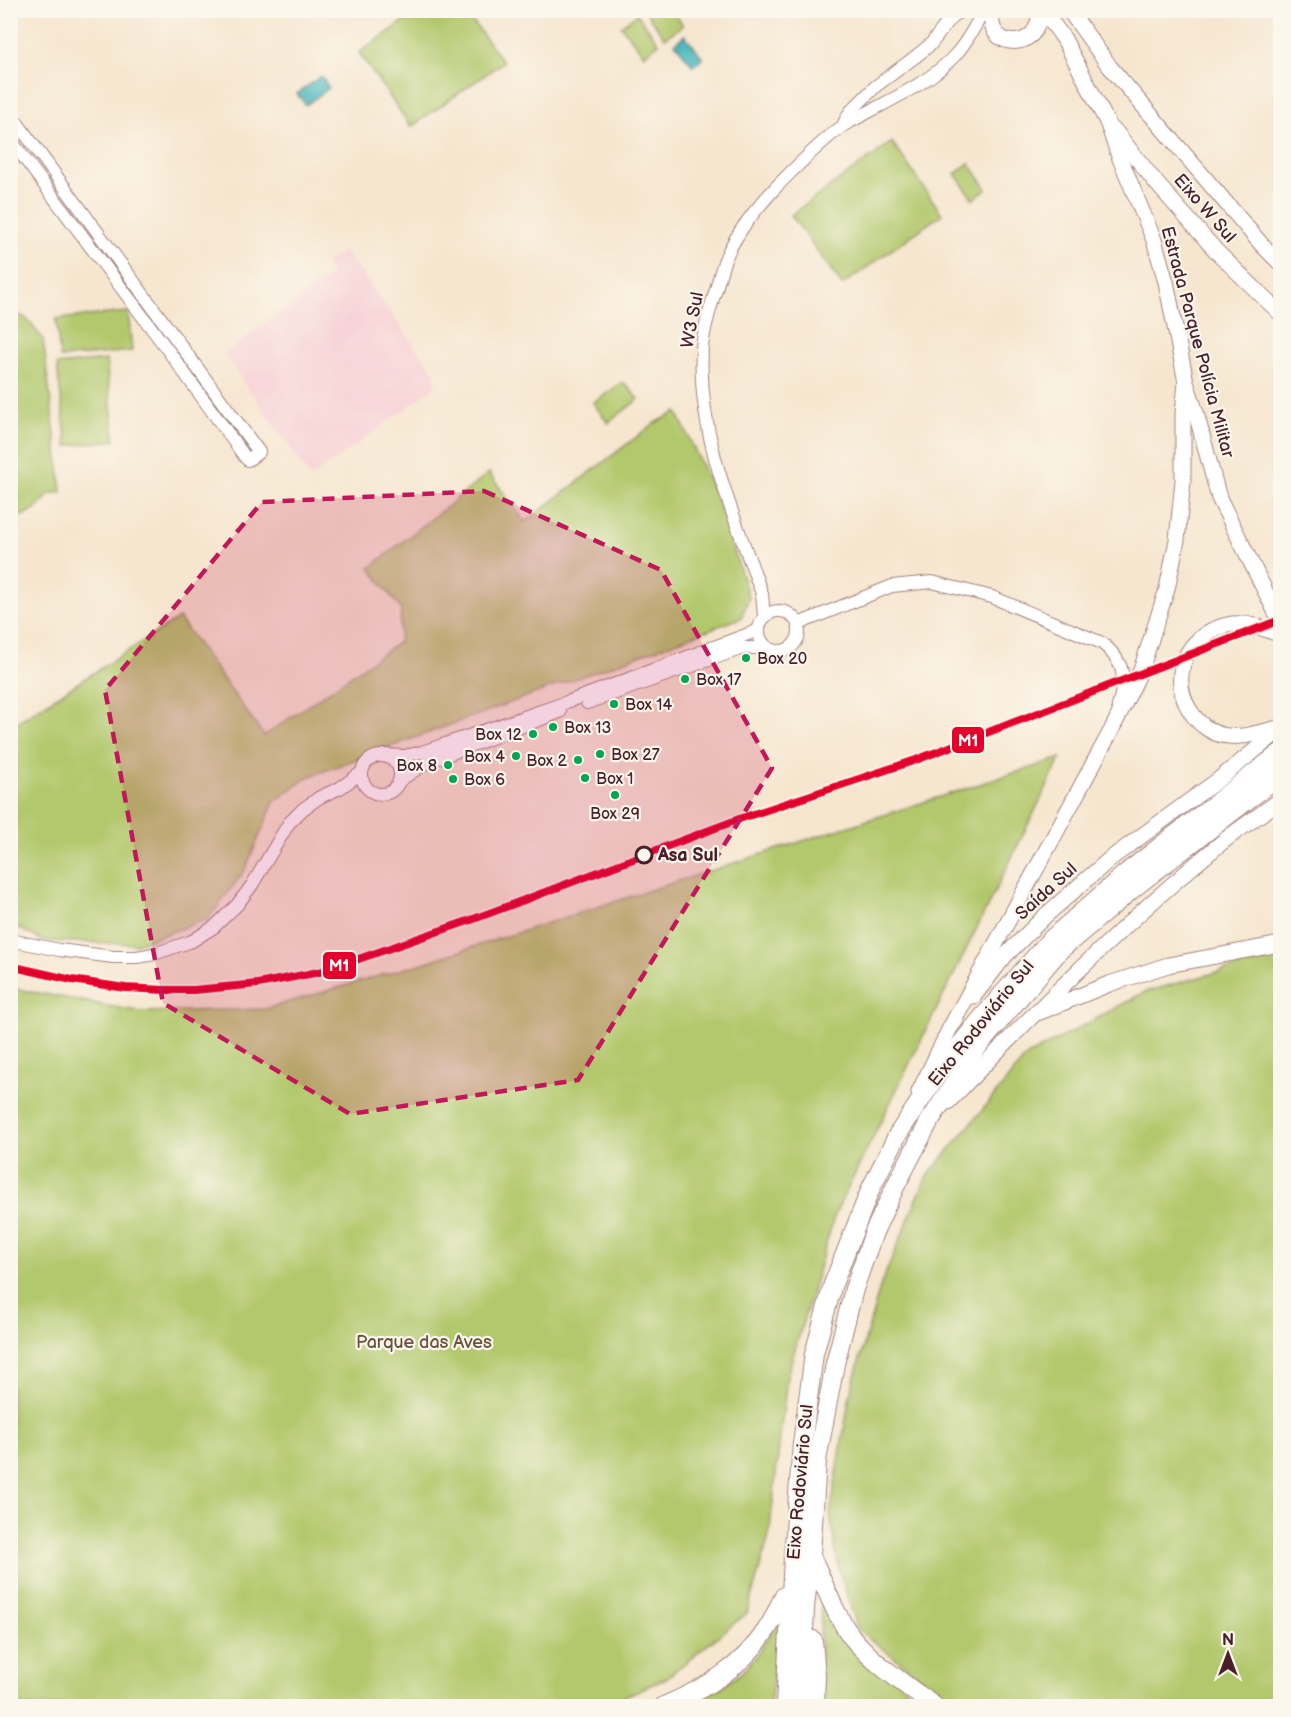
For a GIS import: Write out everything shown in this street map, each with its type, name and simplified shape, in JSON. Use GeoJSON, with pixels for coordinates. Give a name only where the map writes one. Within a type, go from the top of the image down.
{"type":"FeatureCollection","features":[{"type":"Feature","properties":{"kind":"highway","name":"Eixo Rodoviário Sul"},"geometry":{"type":"LineString","coordinates":[[801,1707],[805,1607],[802,1556],[802,1444],[814,1354],[833,1284],[871,1188],[898,1134],[944,1065],[1049,941],[1126,873],[1281,753]]}},
{"type":"Feature","properties":{"kind":"highway","name":"Eixo Rodoviário Sul"},"geometry":{"type":"LineString","coordinates":[[785,1707],[802,1556],[835,1364],[854,1289],[874,1232],[929,1122],[976,1049],[1060,950],[1136,886],[1281,776]]}},
{"type":"Feature","properties":{"kind":"highway"},"geometry":{"type":"LineString","coordinates":[[664,1707],[696,1692],[727,1673],[746,1655],[767,1630],[802,1556]]}},
{"type":"Feature","properties":{"kind":"highway"},"geometry":{"type":"LineString","coordinates":[[802,1556],[855,1641],[879,1664],[934,1707]]}},
{"type":"Feature","properties":{"kind":"highway"},"geometry":{"type":"LineString","coordinates":[[775,1707],[784,1596]]}},
{"type":"Feature","properties":{"kind":"highway"},"geometry":{"type":"LineString","coordinates":[[805,1607],[814,1646],[815,1707]]}},
{"type":"Feature","properties":{"kind":"main road"},"geometry":{"type":"LineString","coordinates":[[991,10],[991,22],[996,33],[1012,42],[1032,34],[1042,10]]}},
{"type":"Feature","properties":{"kind":"main road","name":"Estrada Parque Polícia Militar"},"geometry":{"type":"LineString","coordinates":[[1042,10],[1064,39],[1107,122],[1138,199],[1166,282],[1190,413],[1219,498],[1281,621]]}},
{"type":"Feature","properties":{"kind":"main road"},"geometry":{"type":"LineString","coordinates":[[1069,10],[1117,76],[1280,263]]}},
{"type":"Feature","properties":{"kind":"main road"},"geometry":{"type":"LineString","coordinates":[[1078,10],[1080,28]]}},
{"type":"Feature","properties":{"kind":"main road","name":"Eixo W Sul"},"geometry":{"type":"LineString","coordinates":[[1107,122],[1217,252],[1281,313]]}},
{"type":"Feature","properties":{"kind":"main road"},"geometry":{"type":"LineString","coordinates":[[950,1028],[1111,731],[1141,670],[1167,589],[1178,540],[1190,413]]}},
{"type":"Feature","properties":{"kind":"main road"},"geometry":{"type":"LineString","coordinates":[[1281,635],[1263,627],[1248,624],[1227,625],[1217,629],[1195,643],[1183,661],[1180,676],[1181,691],[1188,708],[1200,724],[1219,735],[1236,736],[1281,728]]}},
{"type":"Feature","properties":{"kind":"main road","name":"Saída Sul"},"geometry":{"type":"LineString","coordinates":[[898,1134],[950,1028],[1004,957],[1046,915],[1110,859],[1218,780],[1281,728]]}},
{"type":"Feature","properties":{"kind":"main road"},"geometry":{"type":"LineString","coordinates":[[929,1122],[1032,1015],[1166,890],[1227,839],[1281,801]]}},
{"type":"Feature","properties":{"kind":"main road"},"geometry":{"type":"LineString","coordinates":[[1032,1015],[1108,984],[1168,965],[1281,944]]}},
{"type":"Feature","properties":{"kind":"street","name":"W3 Sul"},"geometry":{"type":"LineString","coordinates":[[764,616],[762,594],[716,465],[706,417],[702,350],[725,258],[752,214],[791,172],[842,127],[915,86],[941,67],[962,46],[984,10]]}},
{"type":"Feature","properties":{"kind":"street","name":"W3 Sul"},"geometry":{"type":"LineString","coordinates":[[842,127],[850,112],[876,86],[930,44],[957,11]]}},
{"type":"Feature","properties":{"kind":"street"},"geometry":{"type":"LineString","coordinates":[[10,139],[248,460],[259,452],[11,113]]}},
{"type":"Feature","properties":{"kind":"street"},"geometry":{"type":"LineString","coordinates":[[73,222],[84,213]]}},
{"type":"Feature","properties":{"kind":"street"},"geometry":{"type":"LineString","coordinates":[[148,323],[158,314]]}},
{"type":"Feature","properties":{"kind":"street"},"geometry":{"type":"LineString","coordinates":[[233,441],[246,434]]}},
{"type":"Feature","properties":{"kind":"street"},"geometry":{"type":"LineString","coordinates":[[798,624],[892,586],[932,582],[992,597],[1102,642],[1113,652],[1118,661],[1124,685],[1111,731]]}},
{"type":"Feature","properties":{"kind":"street","name":"W3 Sul"},"geometry":{"type":"LineString","coordinates":[[762,594],[779,610]]}},
{"type":"Feature","properties":{"kind":"street"},"geometry":{"type":"LineString","coordinates":[[759,630],[567,702],[422,752],[404,756],[376,756],[363,765],[362,781],[374,793],[388,792],[399,781],[426,763],[569,709],[743,648],[783,650],[790,648],[798,637],[798,624],[791,614],[779,610],[764,616],[759,630],[760,637],[769,648]]}},
{"type":"Feature","properties":{"kind":"street"},"geometry":{"type":"LineString","coordinates":[[384,755],[398,765],[399,781]]}},
{"type":"Feature","properties":{"kind":"street"},"geometry":{"type":"LineString","coordinates":[[10,940],[59,950],[112,957],[154,954],[192,941],[214,927],[237,905],[252,885],[289,823],[303,809],[320,796],[340,788],[361,773]]}},
{"type":"Feature","properties":{"kind":"street"},"geometry":{"type":"LineString","coordinates":[[340,788],[367,788]]}},
{"type":"Feature","properties":{"kind":"highlighted area"},"geometry":{"type":"Polygon","coordinates":[[[484,491],[661,570],[772,768],[578,1080],[350,1114],[163,1003],[105,690],[262,502],[484,491]]]}},
{"type":"Feature","properties":{"kind":"shaded area"},"geometry":{"type":"Polygon","coordinates":[[[344,250],[435,373],[435,387],[311,478],[224,354],[332,274],[325,263],[344,250]]]}},
{"type":"Feature","properties":{"kind":"green space"},"geometry":{"type":"Polygon","coordinates":[[[419,11],[465,11],[503,62],[411,127],[359,53],[419,11]]]}},
{"type":"Feature","properties":{"kind":"green space"},"geometry":{"type":"Polygon","coordinates":[[[645,11],[673,11],[683,25],[665,38],[645,11]]]}},
{"type":"Feature","properties":{"kind":"green space"},"geometry":{"type":"Polygon","coordinates":[[[637,14],[659,43],[644,55],[621,26],[637,14]]]}},
{"type":"Feature","properties":{"kind":"green space"},"geometry":{"type":"Polygon","coordinates":[[[892,142],[942,214],[842,285],[791,215],[892,142]]]}},
{"type":"Feature","properties":{"kind":"green space"},"geometry":{"type":"Polygon","coordinates":[[[969,163],[987,189],[973,199],[955,174],[969,163]]]}},
{"type":"Feature","properties":{"kind":"green space"},"geometry":{"type":"Polygon","coordinates":[[[10,310],[27,319],[43,339],[62,492],[49,494],[33,510],[11,518],[10,310]]]}},
{"type":"Feature","properties":{"kind":"green space"},"geometry":{"type":"Polygon","coordinates":[[[128,312],[132,351],[60,358],[56,319],[128,312]]]}},
{"type":"Feature","properties":{"kind":"green space"},"geometry":{"type":"Polygon","coordinates":[[[106,360],[115,440],[67,446],[57,365],[106,360]]]}},
{"type":"Feature","properties":{"kind":"green space"},"geometry":{"type":"Polygon","coordinates":[[[623,382],[639,399],[608,423],[593,403],[623,382]]]}},
{"type":"Feature","properties":{"kind":"green space"},"geometry":{"type":"Polygon","coordinates":[[[677,412],[719,503],[749,598],[741,618],[308,777],[274,802],[245,870],[208,919],[137,944],[43,941],[11,924],[11,726],[179,618],[264,736],[399,642],[401,609],[370,568],[489,473],[525,522],[655,423],[677,412]]]}},
{"type":"Feature","properties":{"kind":"green space","name":"Parque das Aves"},"geometry":{"type":"Polygon","coordinates":[[[1061,758],[835,1214],[787,1376],[769,1536],[747,1613],[666,1678],[603,1706],[11,1706],[11,988],[142,1012],[265,1009],[420,964],[1061,758]]]}},
{"type":"Feature","properties":{"kind":"green space"},"geometry":{"type":"Polygon","coordinates":[[[1280,957],[1280,1706],[959,1706],[858,1630],[839,1570],[830,1514],[850,1394],[881,1284],[926,1178],[1027,1056],[1145,992],[1280,957]]]}},
{"type":"Feature","properties":{"kind":"green space"},"geometry":{"type":"Polygon","coordinates":[[[821,1599],[923,1706],[819,1706],[821,1599]]]}},
{"type":"Feature","properties":{"kind":"green space"},"geometry":{"type":"Polygon","coordinates":[[[780,1617],[770,1706],[681,1706],[710,1693],[745,1669],[756,1656],[780,1617]]]}},
{"type":"Feature","properties":{"kind":"water"},"geometry":{"type":"Polygon","coordinates":[[[685,35],[703,58],[693,66],[675,43],[685,35]]]}},
{"type":"Feature","properties":{"kind":"water"},"geometry":{"type":"Polygon","coordinates":[[[321,76],[329,88],[306,105],[297,94],[321,76]]]}},
{"type":"Feature","properties":{"kind":"transit line","name":"M1"},"geometry":{"type":"LineString","coordinates":[[10,966],[72,980],[125,988],[165,990],[194,990],[258,984],[324,971],[471,920],[742,818],[916,760],[1280,620]]}},
{"type":"Feature","properties":{"kind":"place","name":"Box 20"},"geometry":{"type":"Point","coordinates":[746,658]}},
{"type":"Feature","properties":{"kind":"place","name":"Box 17"},"geometry":{"type":"Point","coordinates":[685,679]}},
{"type":"Feature","properties":{"kind":"place","name":"Box 14"},"geometry":{"type":"Point","coordinates":[614,704]}},
{"type":"Feature","properties":{"kind":"place","name":"Box 13"},"geometry":{"type":"Point","coordinates":[553,727]}},
{"type":"Feature","properties":{"kind":"place","name":"Box 12"},"geometry":{"type":"Point","coordinates":[533,734]}},
{"type":"Feature","properties":{"kind":"place","name":"Box 27"},"geometry":{"type":"Point","coordinates":[600,754]}},
{"type":"Feature","properties":{"kind":"place","name":"Box 4"},"geometry":{"type":"Point","coordinates":[516,756]}},
{"type":"Feature","properties":{"kind":"place","name":"Box 2"},"geometry":{"type":"Point","coordinates":[578,760]}},
{"type":"Feature","properties":{"kind":"place","name":"Box 8"},"geometry":{"type":"Point","coordinates":[448,765]}},
{"type":"Feature","properties":{"kind":"place","name":"Box 1"},"geometry":{"type":"Point","coordinates":[585,778]}},
{"type":"Feature","properties":{"kind":"place","name":"Box 6"},"geometry":{"type":"Point","coordinates":[453,779]}},
{"type":"Feature","properties":{"kind":"place","name":"Box 29"},"geometry":{"type":"Point","coordinates":[615,795]}},
{"type":"Feature","properties":{"kind":"place","name":"Asa Sul"},"geometry":{"type":"Point","coordinates":[644,855]}}]}
